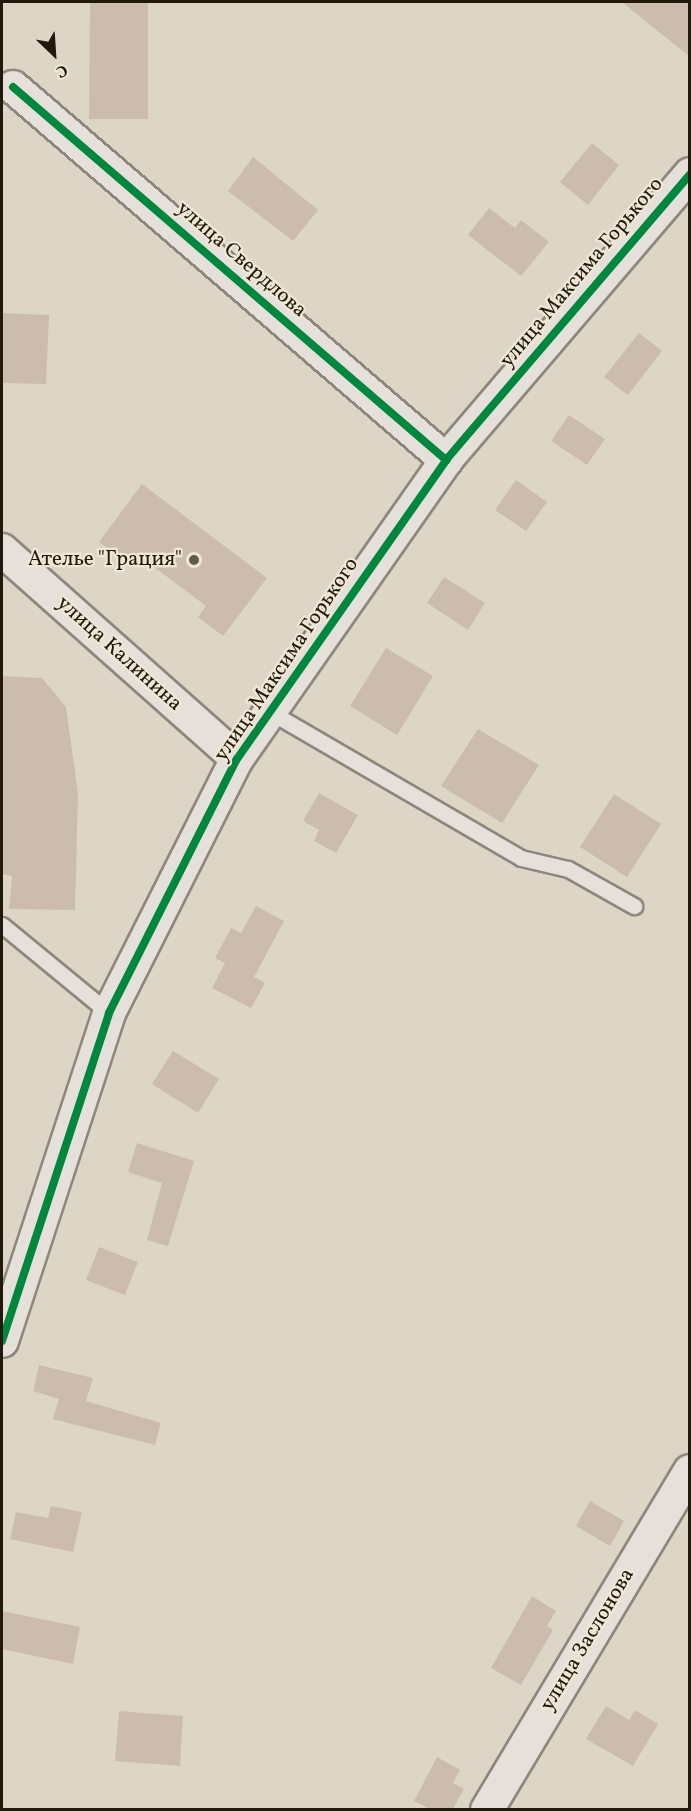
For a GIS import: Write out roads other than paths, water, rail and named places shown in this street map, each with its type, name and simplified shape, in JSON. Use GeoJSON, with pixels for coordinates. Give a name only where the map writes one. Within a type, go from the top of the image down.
{"type":"FeatureCollection","features":[{"type":"Feature","properties":{"kind":"street","name":"улица Свердлова"},"geometry":{"type":"LineString","coordinates":[[13,87],[446,460]]}},
{"type":"Feature","properties":{"kind":"street","name":"улица Максима Горького"},"geometry":{"type":"LineString","coordinates":[[2,1341],[109,1013],[237,759],[272,713],[446,460],[690,174]]}},
{"type":"Feature","properties":{"kind":"street","name":"улица Калинина"},"geometry":{"type":"LineString","coordinates":[[2,550],[237,759]]}},
{"type":"Feature","properties":{"kind":"street","name":"улица Заслонова"},"geometry":{"type":"LineString","coordinates":[[487,1809],[690,1471]]}},
{"type":"Feature","properties":{"kind":"lane"},"geometry":{"type":"LineString","coordinates":[[272,713],[521,858],[568,869],[634,906]]}},
{"type":"Feature","properties":{"kind":"lane"},"geometry":{"type":"LineString","coordinates":[[2,925],[109,1013]]}},
{"type":"Feature","properties":{"kind":"place","name":"Ателье \"Грация\""},"geometry":{"type":"Point","coordinates":[194,560]}}]}
